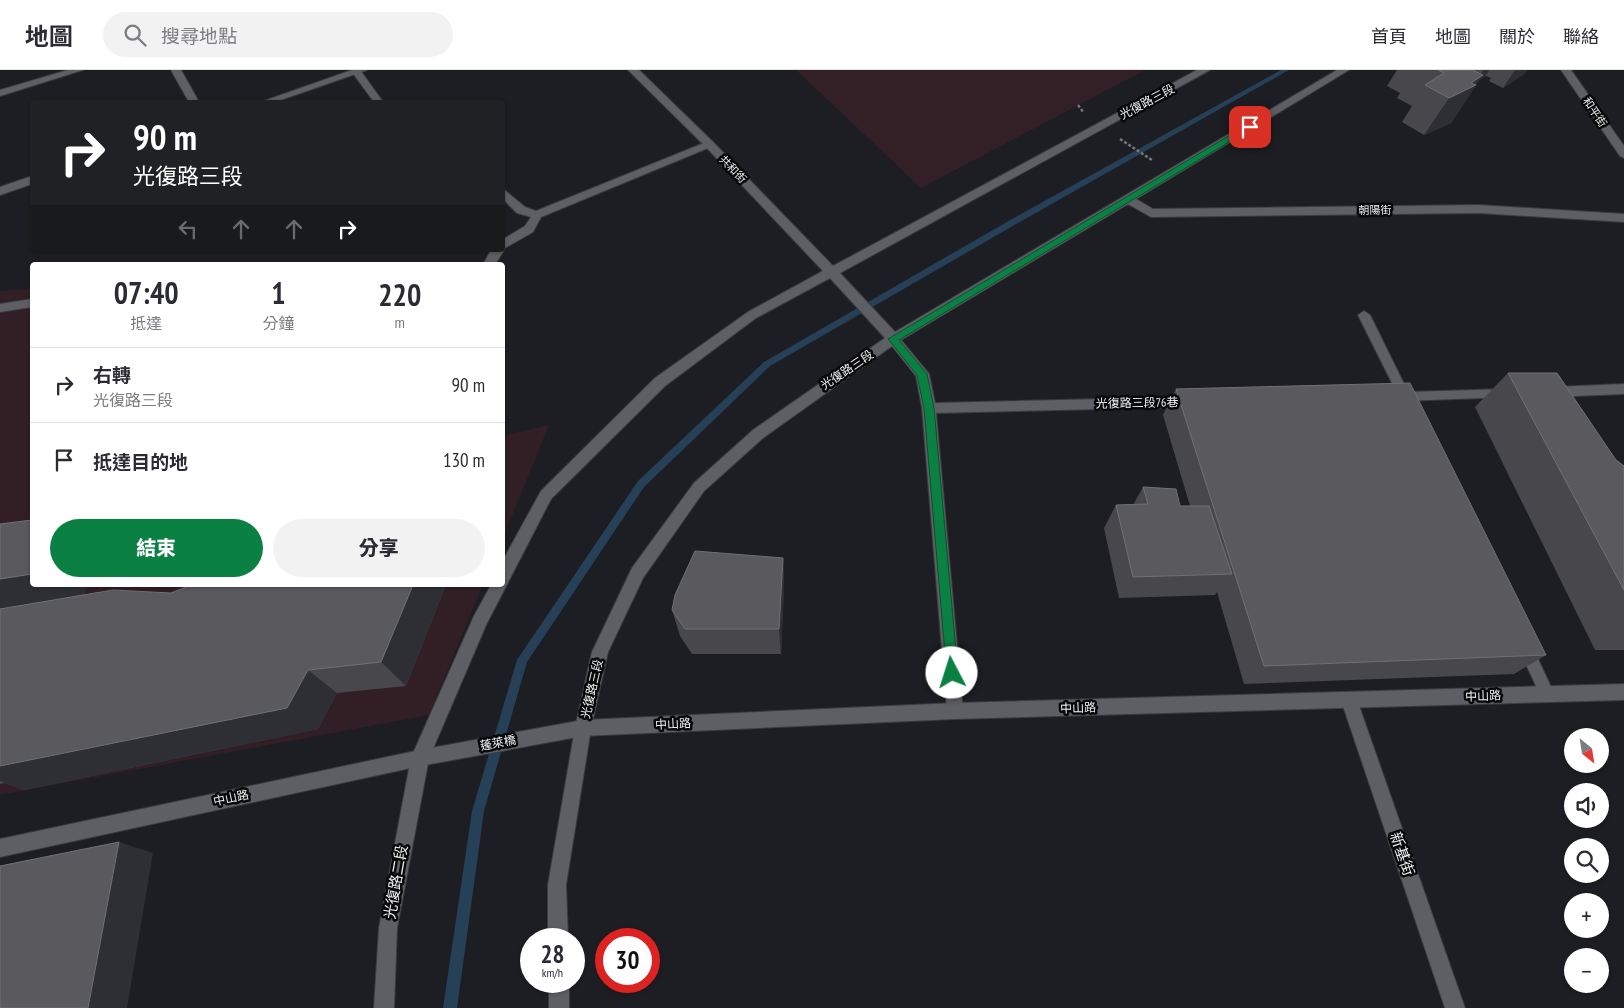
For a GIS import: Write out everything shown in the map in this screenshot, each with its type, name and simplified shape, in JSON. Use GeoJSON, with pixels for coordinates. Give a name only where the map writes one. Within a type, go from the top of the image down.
{"type":"FeatureCollection","features":[{"type":"Feature","properties":{"kind":"street"},"geometry":{"type":"LineString","coordinates":[[176,70],[193,100]]}},
{"type":"Feature","properties":{"kind":"street","name":"共和街"},"geometry":{"type":"LineString","coordinates":[[633,70],[709,144],[853,294],[893,339]]}},
{"type":"Feature","properties":{"kind":"street","name":"光復路三段"},"geometry":{"type":"LineString","coordinates":[[505,572],[546,495],[660,382],[752,315],[1205,70]]}},
{"type":"Feature","properties":{"kind":"street","name":"光復路三段"},"geometry":{"type":"LineString","coordinates":[[583,728],[600,652],[636,573],[699,488],[758,434],[893,339],[1129,200],[1344,70]]}},
{"type":"Feature","properties":{"kind":"street","name":"和平街"},"geometry":{"type":"LineString","coordinates":[[1566,70],[1624,154]]}},
{"type":"Feature","properties":{"kind":"street"},"geometry":{"type":"LineString","coordinates":[[272,100],[359,71]]}},
{"type":"Feature","properties":{"kind":"street"},"geometry":{"type":"LineString","coordinates":[[0,191],[30,181]]}},
{"type":"Feature","properties":{"kind":"street","name":"朝陽街"},"geometry":{"type":"LineString","coordinates":[[1129,200],[1151,213],[1478,209],[1624,218]]}},
{"type":"Feature","properties":{"kind":"street"},"geometry":{"type":"LineString","coordinates":[[893,339],[922,374],[929,408],[955,711]]}},
{"type":"Feature","properties":{"kind":"street"},"geometry":{"type":"LineString","coordinates":[[1385,398],[1407,402]]}},
{"type":"Feature","properties":{"kind":"street","name":"光復路三段76巷"},"geometry":{"type":"LineString","coordinates":[[929,408],[1206,402]]}},
{"type":"Feature","properties":{"kind":"street"},"geometry":{"type":"LineString","coordinates":[[420,758],[480,621],[498,587]]}},
{"type":"Feature","properties":{"kind":"street","name":"中山路"},"geometry":{"type":"LineString","coordinates":[[533,737],[583,728],[955,711],[1624,692]]}},
{"type":"Feature","properties":{"kind":"street","name":"新基街"},"geometry":{"type":"LineString","coordinates":[[1349,700],[1455,1008]]}},
{"type":"Feature","properties":{"kind":"street"},"geometry":{"type":"LineString","coordinates":[[558,928],[557,885],[583,728]]}},
{"type":"Feature","properties":{"kind":"street","name":"蓬萊橋"},"geometry":{"type":"LineString","coordinates":[[462,750],[533,737]]}},
{"type":"Feature","properties":{"kind":"street","name":"中山路"},"geometry":{"type":"LineString","coordinates":[[0,848],[462,750]]}},
{"type":"Feature","properties":{"kind":"street","name":"光復路二段"},"geometry":{"type":"LineString","coordinates":[[384,1008],[388,928],[420,758]]}},
{"type":"Feature","properties":{"kind":"street"},"geometry":{"type":"LineString","coordinates":[[559,993],[559,1008]]}},
{"type":"Feature","properties":{"kind":"lane"},"geometry":{"type":"LineString","coordinates":[[0,93],[78,70]]}},
{"type":"Feature","properties":{"kind":"lane"},"geometry":{"type":"LineString","coordinates":[[359,71],[377,100]]}},
{"type":"Feature","properties":{"kind":"lane"},"geometry":{"type":"LineString","coordinates":[[505,194],[522,210],[537,214],[709,144]]}},
{"type":"Feature","properties":{"kind":"lane"},"geometry":{"type":"LineString","coordinates":[[505,243],[529,229],[537,214]]}},
{"type":"Feature","properties":{"kind":"lane"},"geometry":{"type":"LineString","coordinates":[[0,308],[30,303]]}},
{"type":"Feature","properties":{"kind":"lane"},"geometry":{"type":"LineString","coordinates":[[1364,316],[1407,402],[1514,393]]}},
{"type":"Feature","properties":{"kind":"lane"},"geometry":{"type":"LineString","coordinates":[[1534,392],[1624,389]]}},
{"type":"Feature","properties":{"kind":"lane"},"geometry":{"type":"LineString","coordinates":[[1517,631],[1547,694]]}},
{"type":"Feature","properties":{"kind":"path"},"geometry":{"type":"LineString","coordinates":[[1126,143],[1147,156]]}},
{"type":"Feature","properties":{"kind":"shaded area"},"geometry":{"type":"Polygon","coordinates":[[[796,70],[1145,70],[921,188],[796,70]]]}},
{"type":"Feature","properties":{"kind":"shaded area"},"geometry":{"type":"Polygon","coordinates":[[[30,289],[30,587],[482,587],[429,715],[0,795],[0,291],[30,289]]]}},
{"type":"Feature","properties":{"kind":"shaded area"},"geometry":{"type":"Polygon","coordinates":[[[549,425],[505,533],[505,436],[549,425]]]}},
{"type":"Feature","properties":{"kind":"building"},"geometry":{"type":"Polygon","coordinates":[[[1438,70],[1472,70],[1483,75],[1471,83],[1476,85],[1449,98],[1425,85],[1444,73],[1438,70]]]}},
{"type":"Feature","properties":{"kind":"building"},"geometry":{"type":"Polygon","coordinates":[[[1508,373],[1557,373],[1616,460],[1624,466],[1624,590],[1508,373]]]}},
{"type":"Feature","properties":{"kind":"building"},"geometry":{"type":"Polygon","coordinates":[[[1410,383],[1546,655],[1264,666],[1176,389],[1410,383]]]}},
{"type":"Feature","properties":{"kind":"building"},"geometry":{"type":"Polygon","coordinates":[[[1143,487],[1176,489],[1180,506],[1209,506],[1232,574],[1133,577],[1116,505],[1148,504],[1143,487]]]}},
{"type":"Feature","properties":{"kind":"building"},"geometry":{"type":"Polygon","coordinates":[[[30,520],[30,574],[0,579],[0,524],[30,520]]]}},
{"type":"Feature","properties":{"kind":"building"},"geometry":{"type":"Polygon","coordinates":[[[695,551],[783,558],[779,629],[685,629],[672,610],[675,595],[695,551]]]}},
{"type":"Feature","properties":{"kind":"building"},"geometry":{"type":"Polygon","coordinates":[[[186,587],[412,587],[381,662],[308,670],[287,708],[0,766],[0,609],[113,590],[171,593],[186,587]]]}},
{"type":"Feature","properties":{"kind":"building"},"geometry":{"type":"Polygon","coordinates":[[[119,842],[88,1008],[0,1008],[0,866],[119,842]]]}},
{"type":"Feature","properties":{"kind":"waterway"},"geometry":{"type":"LineString","coordinates":[[450,1008],[478,811],[522,660],[641,484],[767,364],[1015,221],[1286,70]]}},
{"type":"Feature","properties":{"kind":"route"},"geometry":{"type":"LineString","coordinates":[[952,673],[929,408],[922,374],[893,339],[933,317],[1250,127]]}}]}
